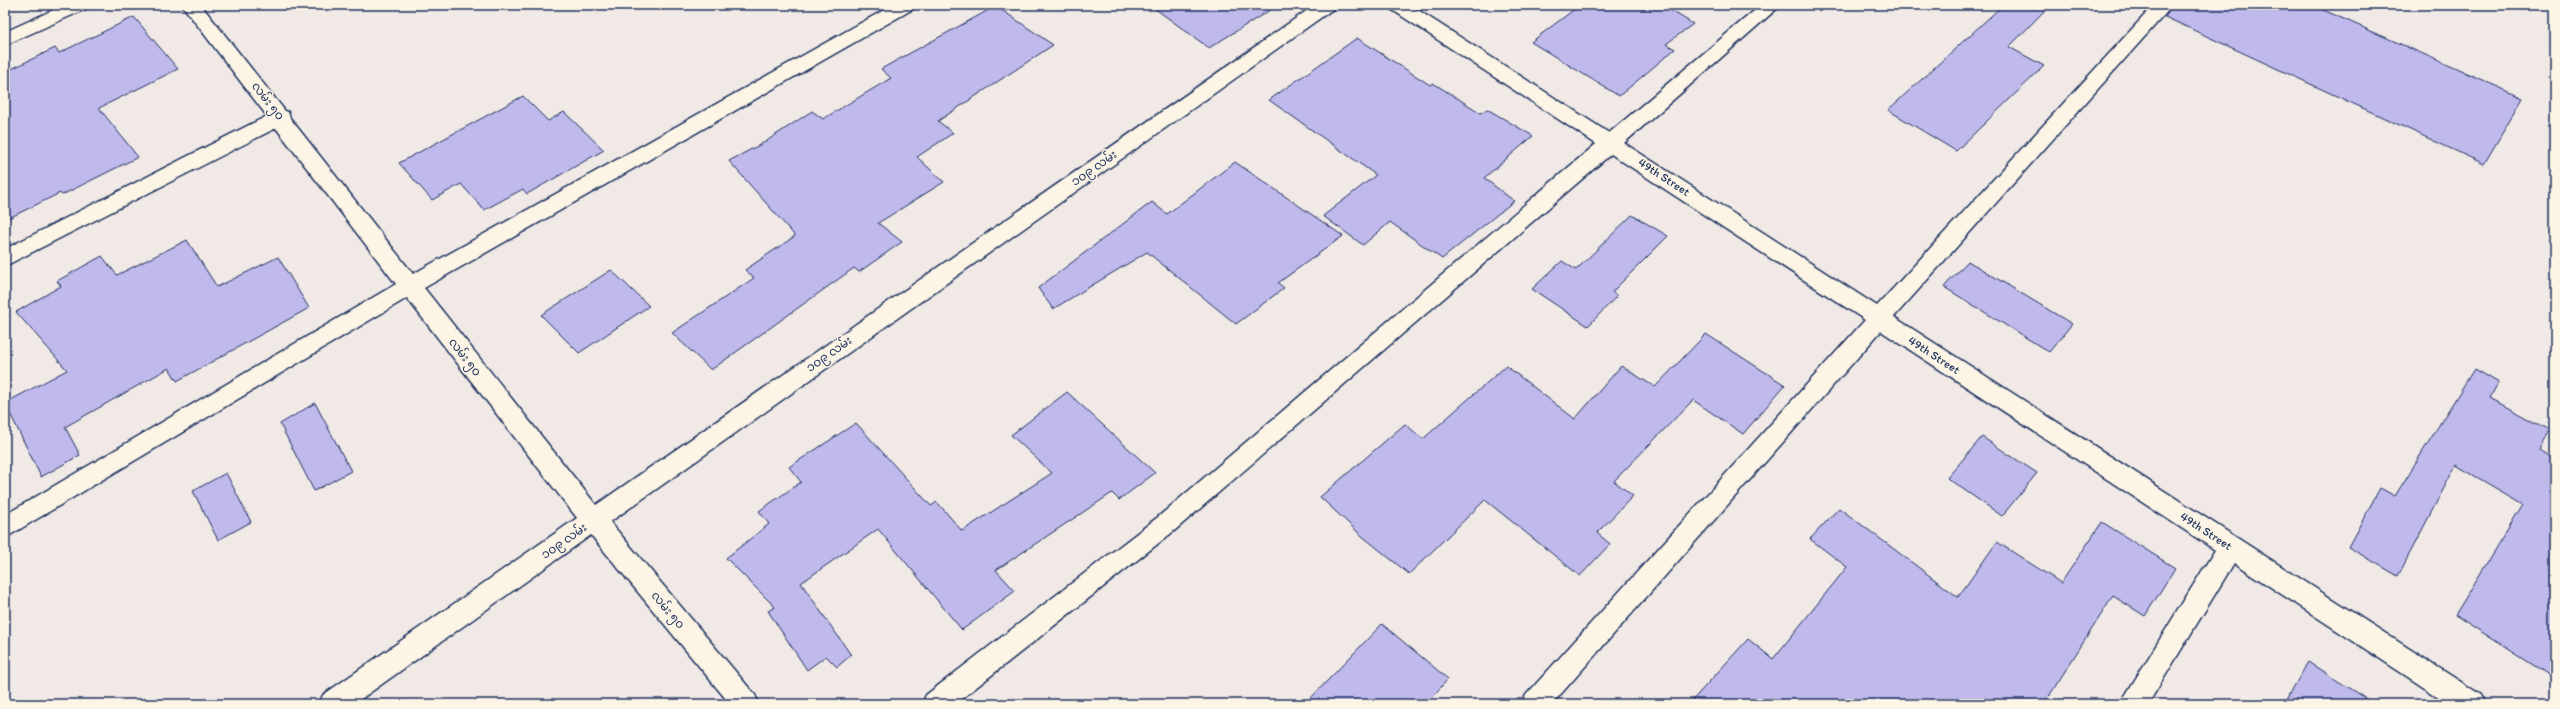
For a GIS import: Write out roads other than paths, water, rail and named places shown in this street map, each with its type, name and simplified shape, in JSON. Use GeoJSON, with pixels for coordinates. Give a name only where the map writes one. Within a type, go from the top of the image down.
{"type":"FeatureCollection","features":[{"type":"Feature","properties":{"kind":"street"},"geometry":{"type":"LineString","coordinates":[[5,39],[80,5]]}},
{"type":"Feature","properties":{"kind":"street","name":"လမ်း ၅၀"},"geometry":{"type":"LineString","coordinates":[[191,5],[281,117],[410,286],[593,520],[746,704]]}},
{"type":"Feature","properties":{"kind":"street"},"geometry":{"type":"LineString","coordinates":[[5,527],[410,286],[907,5]]}},
{"type":"Feature","properties":{"kind":"street","name":"၁၀၉ လမ်း"},"geometry":{"type":"LineString","coordinates":[[332,704],[1327,5]]}},
{"type":"Feature","properties":{"kind":"street","name":"49th Street"},"geometry":{"type":"LineString","coordinates":[[1397,5],[1611,142],[1879,319],[2472,704]]}},
{"type":"Feature","properties":{"kind":"street"},"geometry":{"type":"LineString","coordinates":[[935,704],[1166,524],[1772,5]]}},
{"type":"Feature","properties":{"kind":"street"},"geometry":{"type":"LineString","coordinates":[[1535,704],[1879,319],[2164,5]]}},
{"type":"Feature","properties":{"kind":"street"},"geometry":{"type":"LineString","coordinates":[[5,258],[281,117]]}},
{"type":"Feature","properties":{"kind":"street"},"geometry":{"type":"LineString","coordinates":[[2132,704],[2231,547]]}}]}
